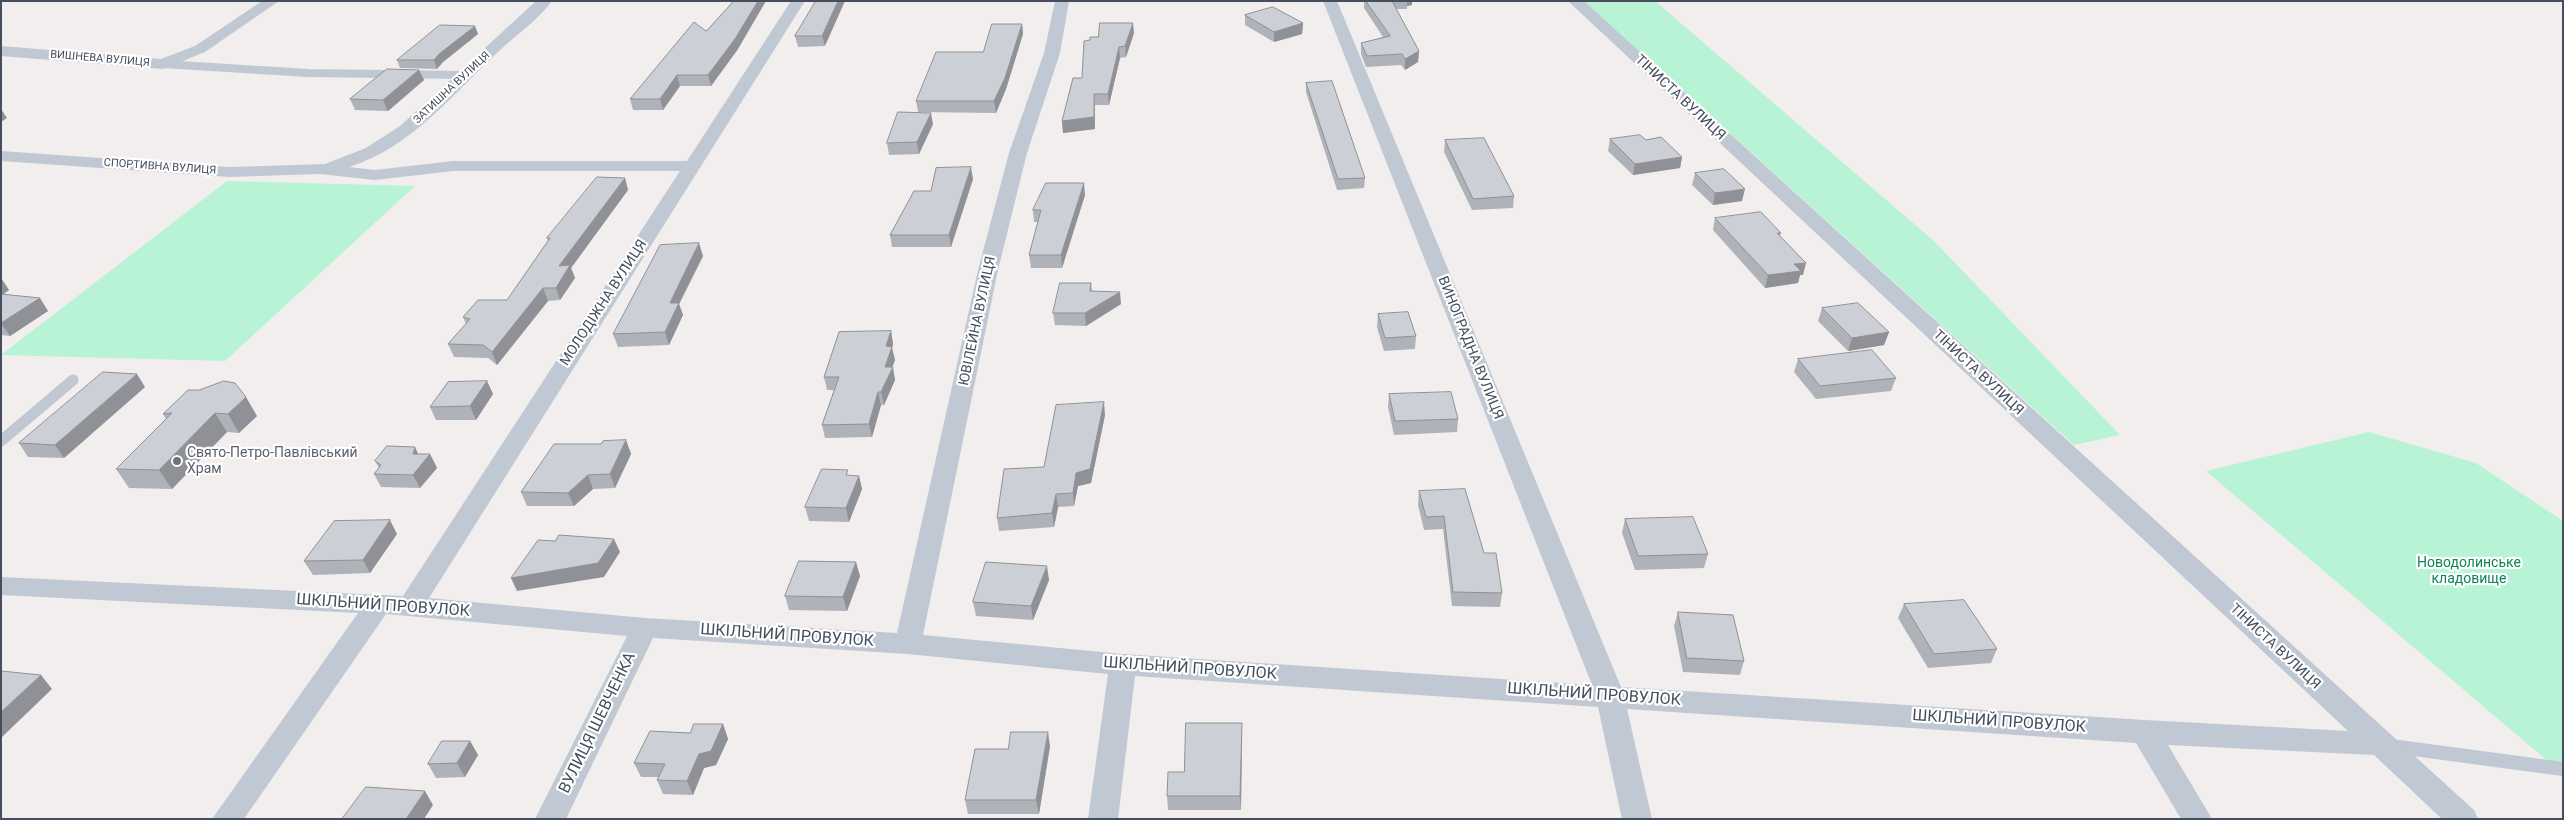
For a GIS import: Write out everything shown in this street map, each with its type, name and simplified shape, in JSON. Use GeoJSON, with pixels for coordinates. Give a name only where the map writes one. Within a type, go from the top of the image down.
{"type":"FeatureCollection","features":[{"type":"Feature","properties":{"kind":"street","name":"ВИШНЕВА ВУЛИЦЯ"},"geometry":{"type":"LineString","coordinates":[[1,51],[163,64],[200,49],[272,1]]}},
{"type":"Feature","properties":{"kind":"street","name":"ЗАТИШНА ВУЛИЦЯ"},"geometry":{"type":"LineString","coordinates":[[320,169],[368,156],[388,144],[423,117],[545,1]]}},
{"type":"Feature","properties":{"kind":"street","name":"МОЛОДІЖНА ВУЛИЦЯ"},"geometry":{"type":"LineString","coordinates":[[410,606],[798,1]]}},
{"type":"Feature","properties":{"kind":"street","name":"ЮВІЛЕЙНА ВУЛИЦЯ"},"geometry":{"type":"LineString","coordinates":[[908,644],[988,270],[1018,153],[1052,53],[1062,1]]}},
{"type":"Feature","properties":{"kind":"street","name":"ВИНОГРАДНА ВУЛИЦЯ"},"geometry":{"type":"LineString","coordinates":[[1330,1],[1610,695],[1637,819]]}},
{"type":"Feature","properties":{"kind":"street","name":"ТІНИСТА ВУЛИЦЯ"},"geometry":{"type":"LineString","coordinates":[[1575,1],[2463,819]]}},
{"type":"Feature","properties":{"kind":"street","name":"СПОРТИВНА ВУЛИЦЯ"},"geometry":{"type":"LineString","coordinates":[[1,156],[229,172],[320,169]]}},
{"type":"Feature","properties":{"kind":"street"},"geometry":{"type":"LineString","coordinates":[[365,174],[364,164],[368,156]]}},
{"type":"Feature","properties":{"kind":"street"},"geometry":{"type":"LineString","coordinates":[[320,169],[365,174],[453,166],[692,166]]}},
{"type":"Feature","properties":{"kind":"street","name":"ШКІЛЬНИЙ ПРОВУЛОК"},"geometry":{"type":"LineString","coordinates":[[7,593],[410,606],[645,628],[908,644],[1123,665],[1610,695],[2145,732],[2380,744]]}},
{"type":"Feature","properties":{"kind":"street"},"geometry":{"type":"LineString","coordinates":[[226,819],[378,605]]}},
{"type":"Feature","properties":{"kind":"street","name":"ВУЛИЦЯ ШЕВЧЕНКА"},"geometry":{"type":"LineString","coordinates":[[550,819],[645,628]]}},
{"type":"Feature","properties":{"kind":"street"},"geometry":{"type":"LineString","coordinates":[[1102,819],[1123,665]]}},
{"type":"Feature","properties":{"kind":"street"},"geometry":{"type":"LineString","coordinates":[[2145,732],[2196,819]]}},
{"type":"Feature","properties":{"kind":"lane"},"geometry":{"type":"LineString","coordinates":[[163,64],[308,73],[465,75]]}},
{"type":"Feature","properties":{"kind":"lane"},"geometry":{"type":"LineString","coordinates":[[1,440],[73,380]]}},
{"type":"Feature","properties":{"kind":"lane"},"geometry":{"type":"LineString","coordinates":[[2380,744],[2563,769]]}},
{"type":"Feature","properties":{"kind":"green space"},"geometry":{"type":"Polygon","coordinates":[[[1584,1],[1655,1],[1934,241],[2120,435],[2074,445],[1584,1]]]}},
{"type":"Feature","properties":{"kind":"green space"},"geometry":{"type":"Polygon","coordinates":[[[227,181],[415,186],[225,361],[1,355],[227,181]]]}},
{"type":"Feature","properties":{"kind":"green space","name":"Новодолинське кладовище"},"geometry":{"type":"Polygon","coordinates":[[[2369,432],[2476,463],[2563,521],[2563,774],[2206,471],[2369,432]]]}},
{"type":"Feature","properties":{"kind":"building"},"geometry":{"type":"Polygon","coordinates":[[[734,1],[758,1],[735,39],[708,75],[677,75],[660,99],[630,99],[694,22],[706,31],[734,1]]]}},
{"type":"Feature","properties":{"kind":"building"},"geometry":{"type":"Polygon","coordinates":[[[816,1],[838,1],[822,36],[795,36],[816,1]]]}},
{"type":"Feature","properties":{"kind":"building"},"geometry":{"type":"Polygon","coordinates":[[[1366,1],[1392,1],[1419,51],[1405,59],[1402,54],[1367,56],[1361,43],[1390,36],[1366,1]]]}},
{"type":"Feature","properties":{"kind":"building"},"geometry":{"type":"Polygon","coordinates":[[[1273,7],[1303,23],[1274,32],[1245,15],[1273,7]]]}},
{"type":"Feature","properties":{"kind":"building"},"geometry":{"type":"Polygon","coordinates":[[[1100,23],[1133,23],[1125,46],[1119,47],[1108,94],[1094,94],[1094,117],[1062,121],[1073,78],[1082,78],[1084,41],[1090,40],[1090,37],[1098,37],[1100,23]]]}},
{"type":"Feature","properties":{"kind":"building"},"geometry":{"type":"Polygon","coordinates":[[[992,24],[1022,24],[1005,78],[994,101],[916,101],[936,52],[983,52],[992,24]]]}},
{"type":"Feature","properties":{"kind":"building"},"geometry":{"type":"Polygon","coordinates":[[[440,25],[475,26],[434,60],[397,60],[440,25]]]}},
{"type":"Feature","properties":{"kind":"building"},"geometry":{"type":"Polygon","coordinates":[[[387,69],[419,70],[383,100],[350,99],[387,69]]]}},
{"type":"Feature","properties":{"kind":"building"},"geometry":{"type":"Polygon","coordinates":[[[1332,81],[1365,178],[1338,179],[1306,83],[1332,81]]]}},
{"type":"Feature","properties":{"kind":"building"},"geometry":{"type":"Polygon","coordinates":[[[898,112],[931,113],[917,142],[887,143],[898,112]]]}},
{"type":"Feature","properties":{"kind":"building"},"geometry":{"type":"Polygon","coordinates":[[[1640,135],[1646,140],[1661,137],[1682,157],[1635,164],[1610,139],[1640,135]]]}},
{"type":"Feature","properties":{"kind":"building"},"geometry":{"type":"Polygon","coordinates":[[[1484,138],[1514,196],[1473,199],[1445,140],[1484,138]]]}},
{"type":"Feature","properties":{"kind":"building"},"geometry":{"type":"Polygon","coordinates":[[[971,167],[949,235],[890,235],[914,191],[931,191],[936,168],[971,167]]]}},
{"type":"Feature","properties":{"kind":"building"},"geometry":{"type":"Polygon","coordinates":[[[1724,169],[1745,189],[1715,193],[1695,173],[1724,169]]]}},
{"type":"Feature","properties":{"kind":"building"},"geometry":{"type":"Polygon","coordinates":[[[597,177],[625,178],[559,266],[570,265],[556,288],[543,288],[492,352],[483,345],[448,344],[470,319],[463,317],[478,300],[507,300],[550,238],[547,238],[597,177]]]}},
{"type":"Feature","properties":{"kind":"building"},"geometry":{"type":"Polygon","coordinates":[[[1046,183],[1084,183],[1061,255],[1029,255],[1041,210],[1033,210],[1046,183]]]}},
{"type":"Feature","properties":{"kind":"building"},"geometry":{"type":"Polygon","coordinates":[[[1761,212],[1781,233],[1777,233],[1806,263],[1794,264],[1801,271],[1768,275],[1715,218],[1761,212]]]}},
{"type":"Feature","properties":{"kind":"building"},"geometry":{"type":"Polygon","coordinates":[[[699,243],[670,303],[679,303],[665,332],[613,334],[660,245],[699,243]]]}},
{"type":"Feature","properties":{"kind":"building"},"geometry":{"type":"Polygon","coordinates":[[[1060,283],[1091,283],[1090,291],[1120,292],[1085,313],[1053,313],[1060,283]]]}},
{"type":"Feature","properties":{"kind":"building"},"geometry":{"type":"Polygon","coordinates":[[[1,294],[40,298],[1,323],[1,294]]]}},
{"type":"Feature","properties":{"kind":"building"},"geometry":{"type":"Polygon","coordinates":[[[1858,303],[1889,332],[1852,338],[1822,308],[1858,303]]]}},
{"type":"Feature","properties":{"kind":"building"},"geometry":{"type":"Polygon","coordinates":[[[1408,312],[1416,336],[1385,338],[1378,314],[1408,312]]]}},
{"type":"Feature","properties":{"kind":"building"},"geometry":{"type":"Polygon","coordinates":[[[891,331],[886,346],[892,347],[885,367],[893,367],[881,392],[878,392],[869,424],[822,425],[839,377],[824,377],[839,332],[891,331]]]}},
{"type":"Feature","properties":{"kind":"building"},"geometry":{"type":"Polygon","coordinates":[[[1872,350],[1896,378],[1820,386],[1798,359],[1872,350]]]}},
{"type":"Feature","properties":{"kind":"building"},"geometry":{"type":"Polygon","coordinates":[[[103,372],[137,374],[55,445],[19,443],[103,372]]]}},
{"type":"Feature","properties":{"kind":"building"},"geometry":{"type":"Polygon","coordinates":[[[224,381],[235,383],[246,397],[228,414],[215,413],[159,470],[116,469],[172,413],[163,414],[188,390],[199,390],[224,381]]]}},
{"type":"Feature","properties":{"kind":"building"},"geometry":{"type":"Polygon","coordinates":[[[487,381],[470,406],[430,407],[448,382],[487,381]]]}},
{"type":"Feature","properties":{"kind":"building"},"geometry":{"type":"Polygon","coordinates":[[[1451,392],[1458,419],[1395,421],[1389,394],[1451,392]]]}},
{"type":"Feature","properties":{"kind":"building"},"geometry":{"type":"Polygon","coordinates":[[[1104,402],[1090,469],[1076,473],[1073,493],[1056,494],[1052,513],[997,518],[1004,469],[1044,467],[1056,405],[1104,402]]]}},
{"type":"Feature","properties":{"kind":"building"},"geometry":{"type":"Polygon","coordinates":[[[626,440],[610,474],[588,475],[568,493],[521,492],[554,444],[601,444],[603,441],[626,440]]]}},
{"type":"Feature","properties":{"kind":"building"},"geometry":{"type":"Polygon","coordinates":[[[387,446],[415,447],[413,454],[430,454],[413,475],[374,474],[381,465],[375,461],[387,446]]]}},
{"type":"Feature","properties":{"kind":"building"},"geometry":{"type":"Polygon","coordinates":[[[822,469],[848,470],[846,475],[859,476],[846,508],[805,507],[822,469]]]}},
{"type":"Feature","properties":{"kind":"building"},"geometry":{"type":"Polygon","coordinates":[[[1465,489],[1484,553],[1496,553],[1502,593],[1453,592],[1444,516],[1426,517],[1419,491],[1465,489]]]}},
{"type":"Feature","properties":{"kind":"building"},"geometry":{"type":"Polygon","coordinates":[[[1693,517],[1708,554],[1638,556],[1625,519],[1693,517]]]}},
{"type":"Feature","properties":{"kind":"building"},"geometry":{"type":"Polygon","coordinates":[[[390,520],[363,560],[304,561],[334,521],[390,520]]]}},
{"type":"Feature","properties":{"kind":"building"},"geometry":{"type":"Polygon","coordinates":[[[559,535],[614,539],[598,563],[511,578],[538,540],[555,541],[559,535]]]}},
{"type":"Feature","properties":{"kind":"building"},"geometry":{"type":"Polygon","coordinates":[[[799,561],[856,562],[843,597],[785,596],[799,561]]]}},
{"type":"Feature","properties":{"kind":"building"},"geometry":{"type":"Polygon","coordinates":[[[986,562],[1047,566],[1031,606],[973,602],[986,562]]]}},
{"type":"Feature","properties":{"kind":"building"},"geometry":{"type":"Polygon","coordinates":[[[1964,600],[1997,649],[1934,654],[1904,604],[1964,600]]]}},
{"type":"Feature","properties":{"kind":"building"},"geometry":{"type":"Polygon","coordinates":[[[1678,612],[1733,615],[1744,661],[1687,658],[1678,612]]]}},
{"type":"Feature","properties":{"kind":"building"},"geometry":{"type":"Polygon","coordinates":[[[1,671],[41,675],[1,712],[1,671]]]}},
{"type":"Feature","properties":{"kind":"building"},"geometry":{"type":"Polygon","coordinates":[[[1186,723],[1242,723],[1240,796],[1167,796],[1168,772],[1184,772],[1186,723]]]}},
{"type":"Feature","properties":{"kind":"building"},"geometry":{"type":"Polygon","coordinates":[[[694,724],[723,724],[711,751],[699,754],[687,781],[657,780],[665,764],[634,763],[650,731],[690,733],[694,724]]]}},
{"type":"Feature","properties":{"kind":"building"},"geometry":{"type":"Polygon","coordinates":[[[1011,732],[1048,732],[1036,800],[965,800],[975,749],[1008,749],[1011,732]]]}},
{"type":"Feature","properties":{"kind":"building"},"geometry":{"type":"Polygon","coordinates":[[[442,741],[470,741],[457,763],[428,764],[442,741]]]}},
{"type":"Feature","properties":{"kind":"building"},"geometry":{"type":"Polygon","coordinates":[[[366,787],[425,791],[406,819],[342,819],[366,787]]]}},
{"type":"Feature","properties":{"kind":"place","name":"Свято-Петро-Павлівський Храм"},"geometry":{"type":"Point","coordinates":[177,461]}}]}
